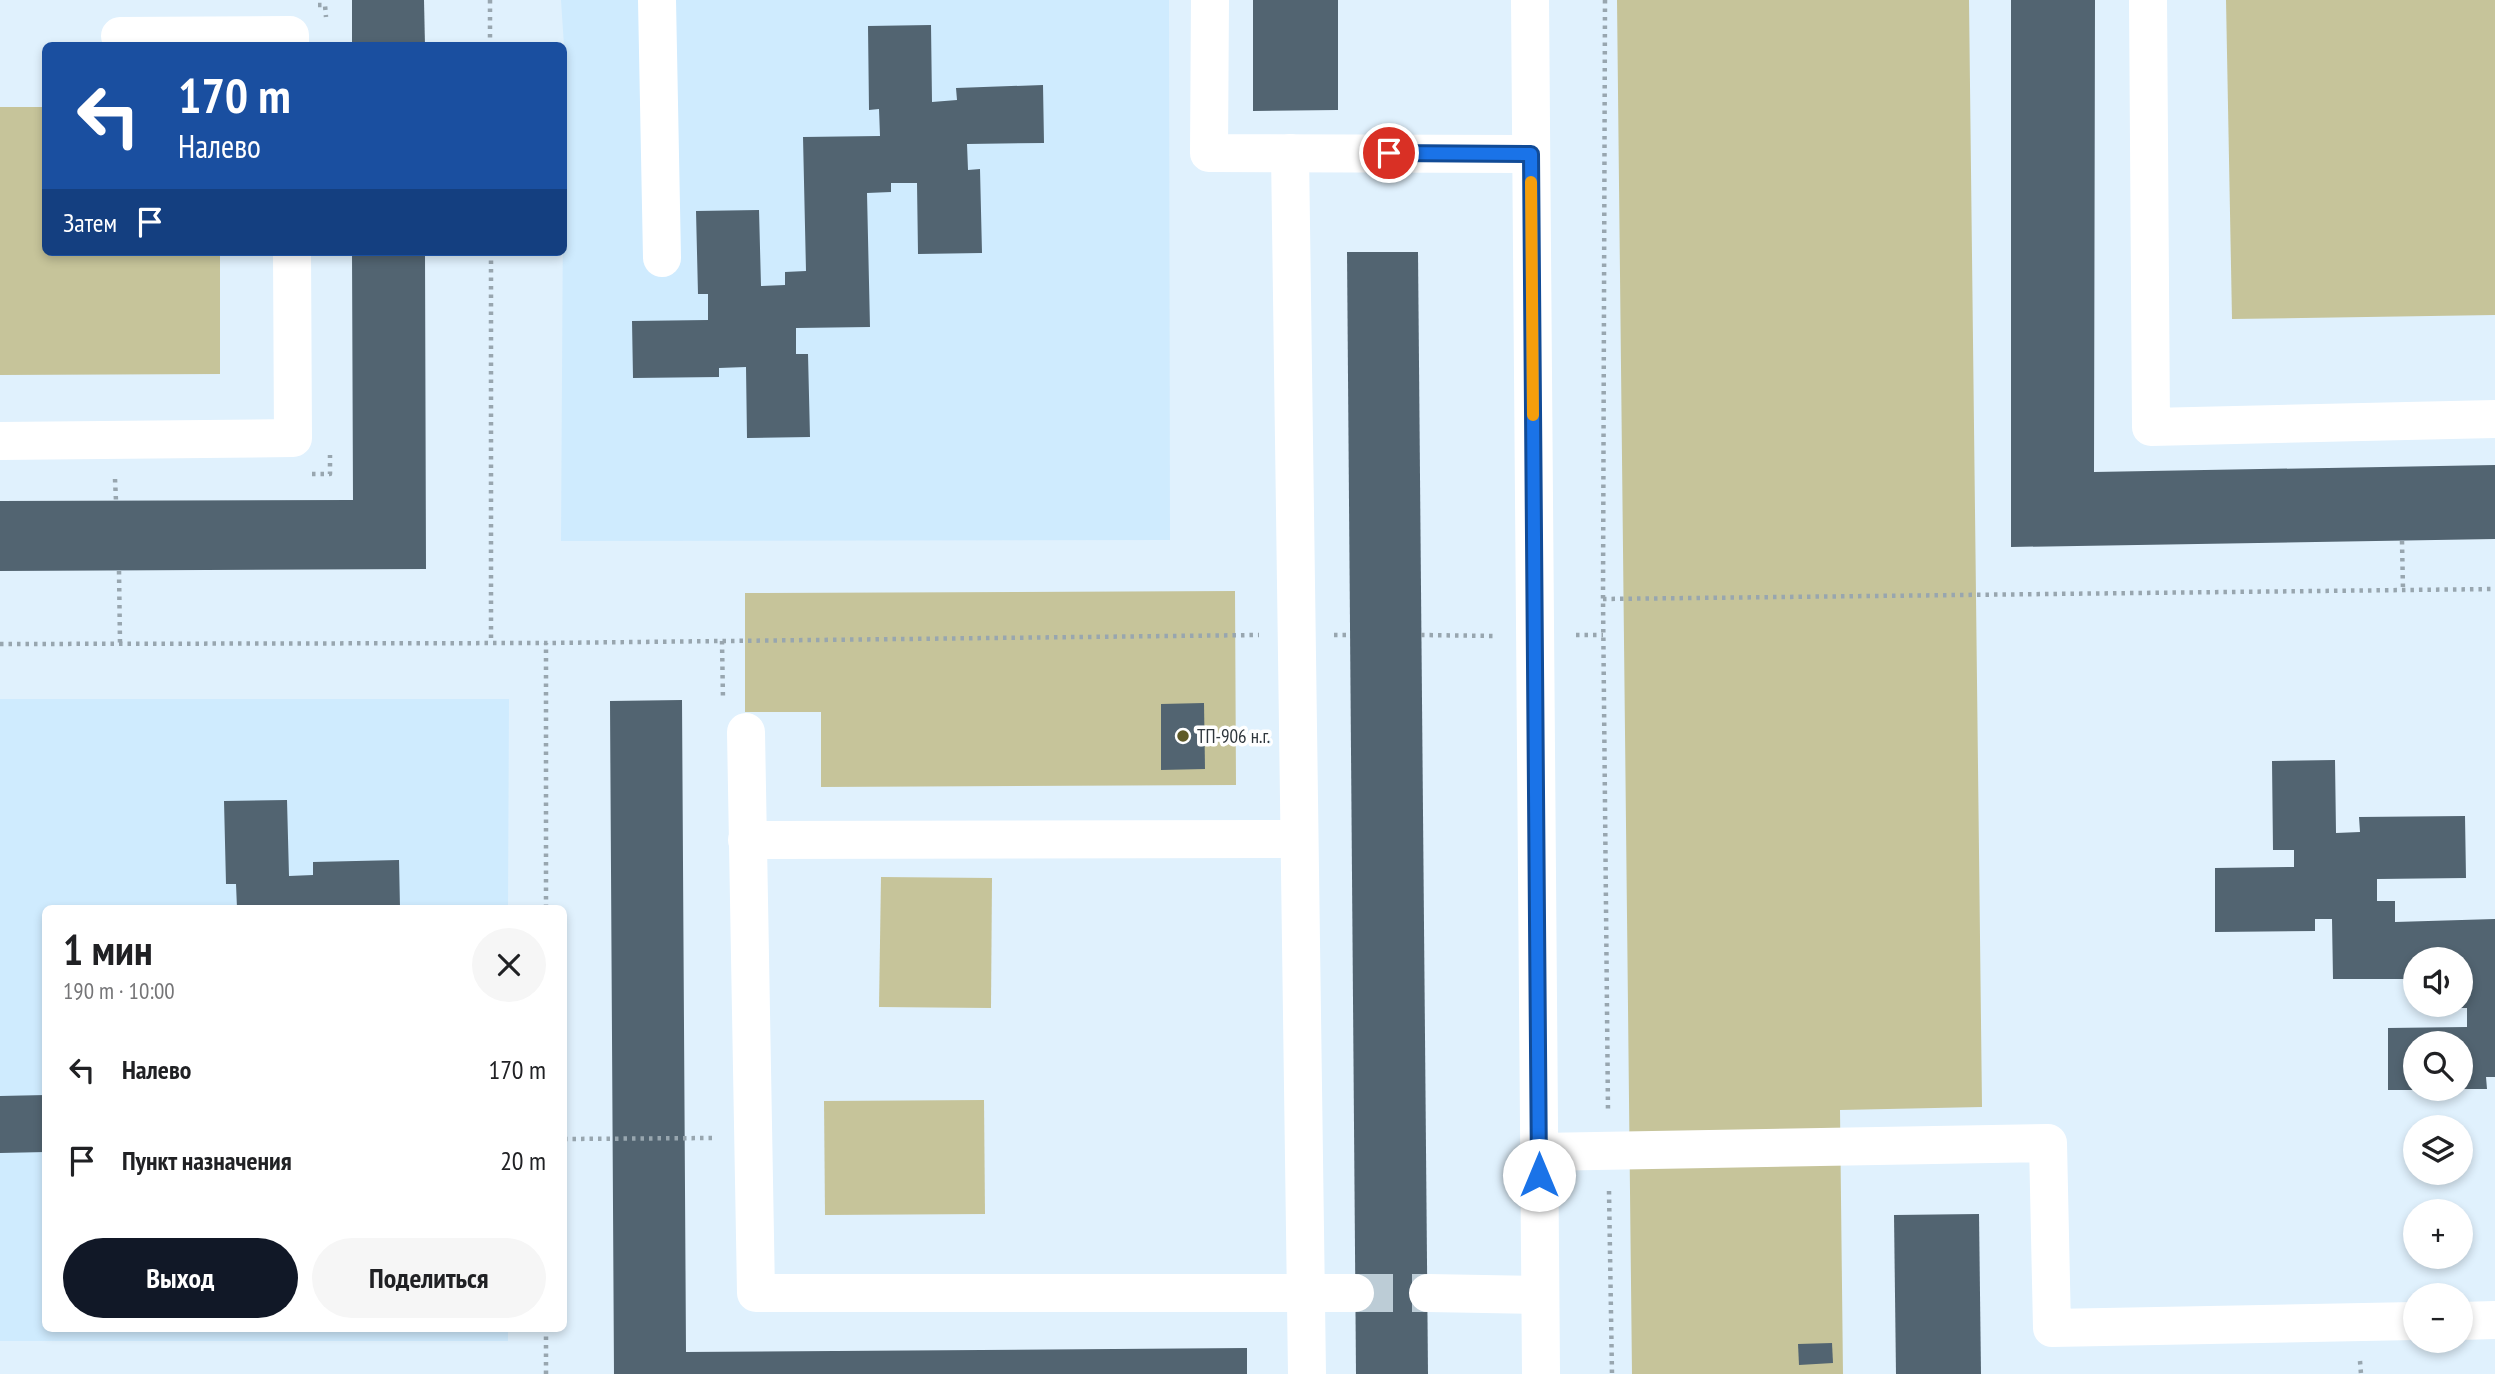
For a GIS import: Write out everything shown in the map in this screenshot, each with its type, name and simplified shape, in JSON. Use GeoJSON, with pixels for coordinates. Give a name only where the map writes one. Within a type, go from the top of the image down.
{"type":"FeatureCollection","features":[{"type":"Feature","properties":{"kind":"street"},"geometry":{"type":"LineString","coordinates":[[657,0],[663,258]]}},
{"type":"Feature","properties":{"kind":"street"},"geometry":{"type":"LineString","coordinates":[[1210,0],[1209,153],[1531,154]]}},
{"type":"Feature","properties":{"kind":"street"},"geometry":{"type":"LineString","coordinates":[[1530,0],[1541,1374]]}},
{"type":"Feature","properties":{"kind":"street"},"geometry":{"type":"LineString","coordinates":[[2148,0],[2151,426],[2495,419]]}},
{"type":"Feature","properties":{"kind":"street"},"geometry":{"type":"LineString","coordinates":[[120,36],[290,35],[290,42]]}},
{"type":"Feature","properties":{"kind":"street"},"geometry":{"type":"LineString","coordinates":[[1290,153],[1307,1374]]}},
{"type":"Feature","properties":{"kind":"street"},"geometry":{"type":"LineString","coordinates":[[0,441],[293,438],[292,256]]}},
{"type":"Feature","properties":{"kind":"street"},"geometry":{"type":"LineString","coordinates":[[735,721],[747,840],[756,1293],[1355,1293]]}},
{"type":"Feature","properties":{"kind":"street"},"geometry":{"type":"LineString","coordinates":[[747,840],[1299,839]]}},
{"type":"Feature","properties":{"kind":"street"},"geometry":{"type":"LineString","coordinates":[[1539,1152],[2048,1143],[2052,1328],[2403,1321]]}},
{"type":"Feature","properties":{"kind":"street"},"geometry":{"type":"LineString","coordinates":[[1428,1293],[1540,1295]]}},
{"type":"Feature","properties":{"kind":"street"},"geometry":{"type":"LineString","coordinates":[[2473,1321],[2495,1320]]}},
{"type":"Feature","properties":{"kind":"path"},"geometry":{"type":"LineString","coordinates":[[490,0],[491,42]]}},
{"type":"Feature","properties":{"kind":"path"},"geometry":{"type":"LineString","coordinates":[[1605,0],[1603,600],[1612,1374]]}},
{"type":"Feature","properties":{"kind":"path"},"geometry":{"type":"LineString","coordinates":[[491,256],[491,643]]}},
{"type":"Feature","properties":{"kind":"path"},"geometry":{"type":"LineString","coordinates":[[114,475],[116,501]]}},
{"type":"Feature","properties":{"kind":"path"},"geometry":{"type":"LineString","coordinates":[[2402,541],[2403,590]]}},
{"type":"Feature","properties":{"kind":"path"},"geometry":{"type":"LineString","coordinates":[[119,571],[120,644]]}},
{"type":"Feature","properties":{"kind":"path"},"geometry":{"type":"LineString","coordinates":[[1603,600],[2495,589]]}},
{"type":"Feature","properties":{"kind":"path"},"geometry":{"type":"LineString","coordinates":[[0,644],[546,643],[1296,634]]}},
{"type":"Feature","properties":{"kind":"path"},"geometry":{"type":"LineString","coordinates":[[722,641],[735,721]]}},
{"type":"Feature","properties":{"kind":"path"},"geometry":{"type":"LineString","coordinates":[[546,643],[546,905]]}},
{"type":"Feature","properties":{"kind":"path"},"geometry":{"type":"LineString","coordinates":[[567,1139],[720,1138]]}},
{"type":"Feature","properties":{"kind":"path"},"geometry":{"type":"LineString","coordinates":[[546,1332],[546,1374]]}},
{"type":"Feature","properties":{"kind":"shaded area"},"geometry":{"type":"Polygon","coordinates":[[[561,0],[1169,0],[1170,540],[561,541],[563,256],[567,256],[567,42],[564,42],[561,0]]]}},
{"type":"Feature","properties":{"kind":"shaded area"},"geometry":{"type":"Polygon","coordinates":[[[1617,0],[1969,0],[1982,1107],[1840,1110],[1843,1374],[1632,1374],[1617,0]]]}},
{"type":"Feature","properties":{"kind":"shaded area"},"geometry":{"type":"Polygon","coordinates":[[[2226,0],[2495,0],[2495,315],[2232,319],[2226,0]]]}},
{"type":"Feature","properties":{"kind":"shaded area"},"geometry":{"type":"Polygon","coordinates":[[[0,107],[42,107],[42,256],[220,256],[220,374],[0,375],[0,107]]]}},
{"type":"Feature","properties":{"kind":"shaded area"},"geometry":{"type":"Polygon","coordinates":[[[1235,591],[1236,785],[821,787],[821,712],[745,712],[745,593],[1235,591]]]}},
{"type":"Feature","properties":{"kind":"shaded area"},"geometry":{"type":"Polygon","coordinates":[[[0,699],[509,699],[508,905],[42,905],[42,1332],[508,1332],[508,1341],[0,1341],[0,699]]]}},
{"type":"Feature","properties":{"kind":"shaded area"},"geometry":{"type":"Polygon","coordinates":[[[881,877],[992,878],[991,1008],[879,1007],[881,877]]]}},
{"type":"Feature","properties":{"kind":"shaded area"},"geometry":{"type":"Polygon","coordinates":[[[984,1100],[985,1214],[825,1215],[824,1101],[984,1100]]]}},
{"type":"Feature","properties":{"kind":"building"},"geometry":{"type":"Polygon","coordinates":[[[352,0],[424,0],[425,42],[352,42],[352,0]]]}},
{"type":"Feature","properties":{"kind":"building"},"geometry":{"type":"Polygon","coordinates":[[[1253,0],[1338,0],[1338,110],[1253,111],[1253,0]]]}},
{"type":"Feature","properties":{"kind":"building"},"geometry":{"type":"Polygon","coordinates":[[[2011,0],[2095,0],[2094,472],[2495,465],[2495,539],[2011,547],[2011,0]]]}},
{"type":"Feature","properties":{"kind":"building"},"geometry":{"type":"Polygon","coordinates":[[[931,25],[932,102],[957,100],[956,88],[1043,85],[1044,143],[967,144],[968,170],[980,169],[982,253],[918,254],[917,183],[891,183],[891,192],[867,193],[870,327],[796,328],[796,354],[808,354],[810,437],[747,438],[746,367],[719,368],[719,377],[633,378],[632,321],[708,320],[708,294],[698,294],[696,211],[759,210],[761,286],[785,285],[785,272],[806,271],[803,137],[880,136],[879,109],[869,110],[868,26],[931,25]]]}},
{"type":"Feature","properties":{"kind":"building"},"geometry":{"type":"Polygon","coordinates":[[[1347,252],[1418,252],[1428,1374],[1356,1374],[1347,252]]]}},
{"type":"Feature","properties":{"kind":"building"},"geometry":{"type":"Polygon","coordinates":[[[352,256],[425,256],[426,569],[0,571],[0,501],[353,500],[352,256]]]}},
{"type":"Feature","properties":{"kind":"building"},"geometry":{"type":"Polygon","coordinates":[[[682,700],[686,1352],[1247,1348],[1247,1374],[614,1374],[610,701],[682,700]]]}},
{"type":"Feature","properties":{"kind":"building","name":"ТП-906 н.г."},"geometry":{"type":"Polygon","coordinates":[[[1204,703],[1205,769],[1161,770],[1161,704],[1204,703]]]}},
{"type":"Feature","properties":{"kind":"building"},"geometry":{"type":"Polygon","coordinates":[[[2335,760],[2336,833],[2360,832],[2359,817],[2465,816],[2466,878],[2377,879],[2377,901],[2395,901],[2395,922],[2495,919],[2495,1077],[2486,1077],[2487,1089],[2473,1089],[2473,1031],[2403,1031],[2403,1090],[2388,1090],[2388,1028],[2467,1027],[2467,1017],[2473,1017],[2473,947],[2403,947],[2403,979],[2333,979],[2332,919],[2315,919],[2315,931],[2215,932],[2215,868],[2294,867],[2294,850],[2273,850],[2272,761],[2335,760]]]}},
{"type":"Feature","properties":{"kind":"building"},"geometry":{"type":"Polygon","coordinates":[[[287,800],[289,876],[313,875],[313,862],[399,860],[400,905],[237,905],[236,884],[226,884],[224,801],[287,800]]]}},
{"type":"Feature","properties":{"kind":"building"},"geometry":{"type":"Polygon","coordinates":[[[42,1095],[42,1152],[0,1153],[0,1096],[42,1095]]]}},
{"type":"Feature","properties":{"kind":"building"},"geometry":{"type":"Polygon","coordinates":[[[1979,1214],[1981,1374],[1896,1374],[1894,1215],[1979,1214]]]}},
{"type":"Feature","properties":{"kind":"building"},"geometry":{"type":"Polygon","coordinates":[[[1832,1343],[1833,1363],[1799,1365],[1798,1344],[1832,1343]]]}},
{"type":"Feature","properties":{"kind":"tunnel"},"geometry":{"type":"LineString","coordinates":[[1355,1293],[1428,1293]]}},
{"type":"Feature","properties":{"kind":"slow traffic"},"geometry":{"type":"LineString","coordinates":[[1531,182],[1533,415]]}},
{"type":"Feature","properties":{"kind":"place","name":"ТП-906 н.г."},"geometry":{"type":"Point","coordinates":[1183,736]}},
{"type":"Feature","properties":{"kind":"route"},"geometry":{"type":"LineString","coordinates":[[1389,153],[1531,154],[1539,1175]]}}]}
